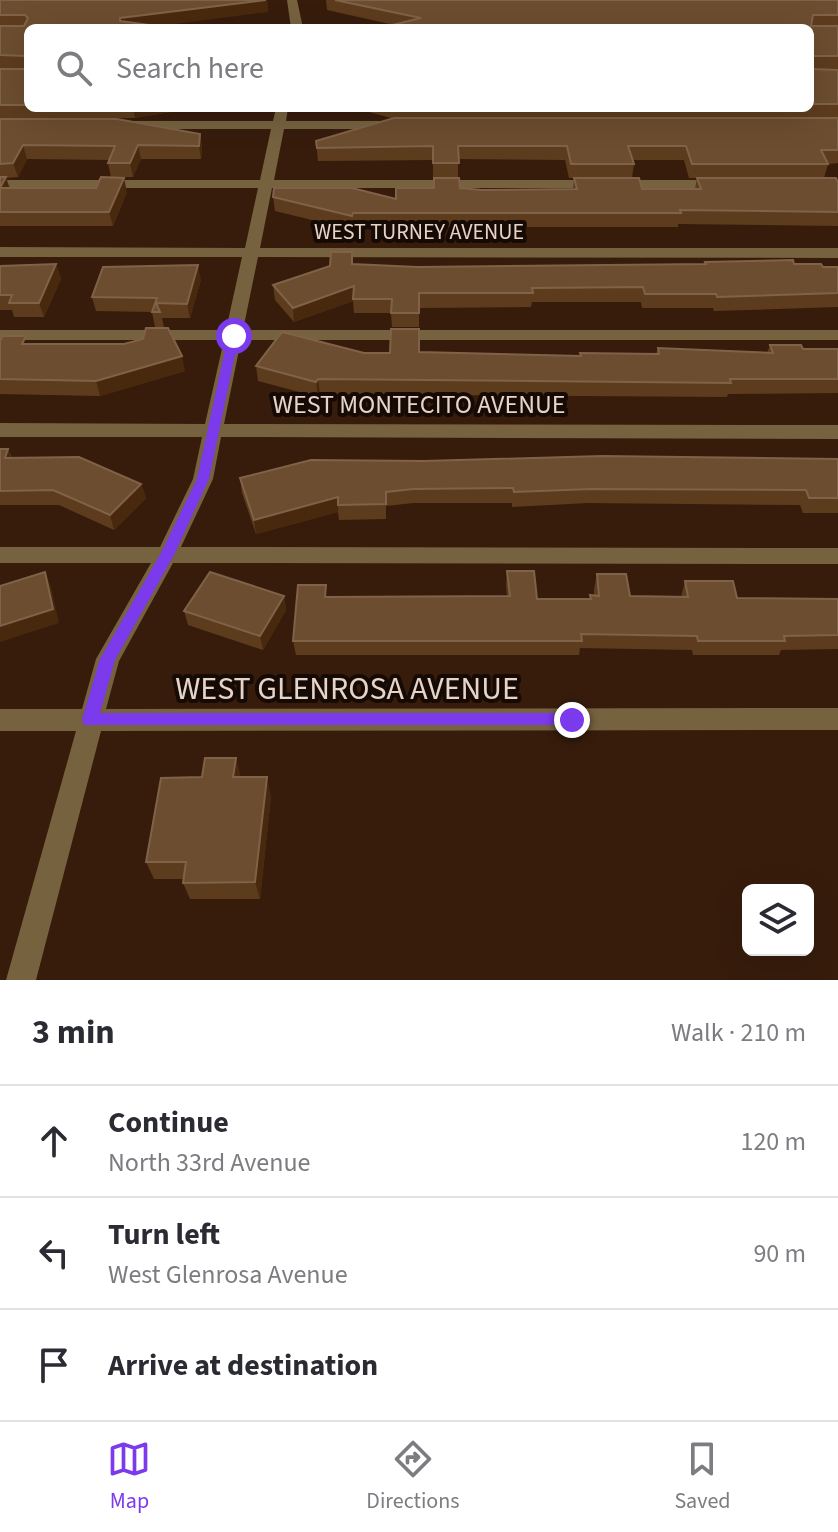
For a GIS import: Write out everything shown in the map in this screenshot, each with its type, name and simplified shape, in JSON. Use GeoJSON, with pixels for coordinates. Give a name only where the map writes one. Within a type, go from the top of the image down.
{"type":"FeatureCollection","features":[{"type":"Feature","properties":{"kind":"street"},"geometry":{"type":"LineString","coordinates":[[292,0],[296,24]]}},
{"type":"Feature","properties":{"kind":"street"},"geometry":{"type":"LineString","coordinates":[[108,125],[280,116],[416,125]]}},
{"type":"Feature","properties":{"kind":"street"},"geometry":{"type":"LineString","coordinates":[[21,980],[108,659],[167,555],[203,479],[280,116]]}},
{"type":"Feature","properties":{"kind":"street"},"geometry":{"type":"LineString","coordinates":[[0,184],[743,184]]}},
{"type":"Feature","properties":{"kind":"street","name":"WEST TURNEY AVENUE"},"geometry":{"type":"LineString","coordinates":[[0,252],[838,253]]}},
{"type":"Feature","properties":{"kind":"street"},"geometry":{"type":"LineString","coordinates":[[0,335],[838,335]]}},
{"type":"Feature","properties":{"kind":"street","name":"WEST MONTECITO AVENUE"},"geometry":{"type":"LineString","coordinates":[[0,430],[838,432]]}},
{"type":"Feature","properties":{"kind":"street"},"geometry":{"type":"LineString","coordinates":[[0,555],[838,556]]}},
{"type":"Feature","properties":{"kind":"street","name":"WEST GLENROSA AVENUE"},"geometry":{"type":"LineString","coordinates":[[0,720],[838,719]]}},
{"type":"Feature","properties":{"kind":"building"},"geometry":{"type":"Polygon","coordinates":[[[0,0],[266,0],[120,18],[120,21],[142,24],[25,24],[28,18],[25,15],[0,15],[0,0]]]}},
{"type":"Feature","properties":{"kind":"building"},"geometry":{"type":"Polygon","coordinates":[[[335,0],[838,0],[838,15],[813,15],[811,24],[396,24],[421,18],[335,0]]]}},
{"type":"Feature","properties":{"kind":"building"},"geometry":{"type":"Polygon","coordinates":[[[0,26],[24,26],[24,56],[0,55],[0,26]]]}},
{"type":"Feature","properties":{"kind":"building"},"geometry":{"type":"Polygon","coordinates":[[[814,26],[838,26],[838,56],[814,56],[814,26]]]}},
{"type":"Feature","properties":{"kind":"building"},"geometry":{"type":"Polygon","coordinates":[[[0,69],[24,69],[24,105],[0,105],[0,69]]]}},
{"type":"Feature","properties":{"kind":"building"},"geometry":{"type":"Polygon","coordinates":[[[814,69],[838,70],[838,104],[814,104],[814,69]]]}},
{"type":"Feature","properties":{"kind":"building"},"geometry":{"type":"Polygon","coordinates":[[[394,118],[838,118],[838,150],[821,150],[828,164],[692,164],[686,146],[628,146],[634,164],[571,164],[567,146],[458,146],[459,163],[433,163],[433,146],[317,148],[316,141],[394,118]]]}},
{"type":"Feature","properties":{"kind":"building"},"geometry":{"type":"Polygon","coordinates":[[[0,119],[117,119],[200,134],[199,146],[138,145],[130,163],[108,163],[115,146],[23,145],[13,163],[0,164],[0,119]]]}},
{"type":"Feature","properties":{"kind":"building"},"geometry":{"type":"Polygon","coordinates":[[[101,177],[124,178],[109,212],[0,212],[0,188],[96,188],[101,177]]]}},
{"type":"Feature","properties":{"kind":"building"},"geometry":{"type":"Polygon","coordinates":[[[434,178],[459,178],[460,188],[482,190],[577,189],[574,178],[639,178],[642,189],[701,189],[697,178],[836,178],[838,212],[680,210],[681,213],[353,213],[352,216],[273,197],[274,188],[352,188],[396,199],[396,188],[434,188],[434,178]]]}},
{"type":"Feature","properties":{"kind":"building"},"geometry":{"type":"Polygon","coordinates":[[[331,252],[352,252],[352,264],[417,267],[793,260],[794,264],[838,267],[838,293],[717,297],[716,294],[645,294],[643,287],[532,288],[533,293],[419,293],[419,313],[391,313],[392,299],[353,299],[354,286],[293,308],[273,285],[330,266],[331,252]]]}},
{"type":"Feature","properties":{"kind":"building"},"geometry":{"type":"Polygon","coordinates":[[[56,264],[39,303],[9,303],[12,295],[0,295],[0,266],[56,264]]]}},
{"type":"Feature","properties":{"kind":"building"},"geometry":{"type":"Polygon","coordinates":[[[198,265],[187,304],[156,303],[160,312],[152,312],[157,298],[92,297],[103,267],[198,265]]]}},
{"type":"Feature","properties":{"kind":"building"},"geometry":{"type":"Polygon","coordinates":[[[146,328],[168,328],[182,356],[96,381],[0,379],[0,341],[3,336],[26,336],[22,344],[124,344],[143,339],[146,328]]]}},
{"type":"Feature","properties":{"kind":"building"},"geometry":{"type":"Polygon","coordinates":[[[391,329],[419,329],[419,352],[581,356],[580,353],[659,354],[658,348],[773,353],[770,345],[838,349],[838,379],[730,379],[731,383],[318,379],[316,382],[256,366],[282,332],[364,353],[390,353],[391,329]]]}},
{"type":"Feature","properties":{"kind":"building"},"geometry":{"type":"Polygon","coordinates":[[[0,449],[8,449],[5,458],[79,457],[141,484],[110,515],[53,490],[0,491],[0,449]]]}},
{"type":"Feature","properties":{"kind":"building"},"geometry":{"type":"Polygon","coordinates":[[[602,456],[838,459],[838,498],[809,498],[806,490],[591,489],[514,492],[513,488],[413,489],[386,492],[386,504],[338,505],[338,497],[254,520],[240,478],[311,460],[424,461],[602,456]]]}},
{"type":"Feature","properties":{"kind":"building"},"geometry":{"type":"Polygon","coordinates":[[[507,571],[534,571],[537,599],[591,599],[590,595],[599,596],[597,574],[626,574],[630,596],[688,597],[685,581],[733,581],[737,598],[838,599],[838,635],[784,636],[785,641],[698,641],[697,636],[581,634],[582,641],[293,641],[298,585],[326,585],[325,597],[510,596],[507,571]]]}},
{"type":"Feature","properties":{"kind":"building"},"geometry":{"type":"Polygon","coordinates":[[[45,572],[53,609],[0,626],[0,586],[45,572]]]}},
{"type":"Feature","properties":{"kind":"building"},"geometry":{"type":"Polygon","coordinates":[[[210,572],[284,596],[260,636],[184,611],[210,572]]]}},
{"type":"Feature","properties":{"kind":"building"},"geometry":{"type":"Polygon","coordinates":[[[205,758],[236,758],[233,777],[267,777],[255,882],[183,883],[186,862],[146,862],[161,778],[202,777],[205,758]]]}},
{"type":"Feature","properties":{"kind":"route"},"geometry":{"type":"LineString","coordinates":[[234,336],[203,479],[167,555],[108,659],[90,720],[572,720]]}}]}
